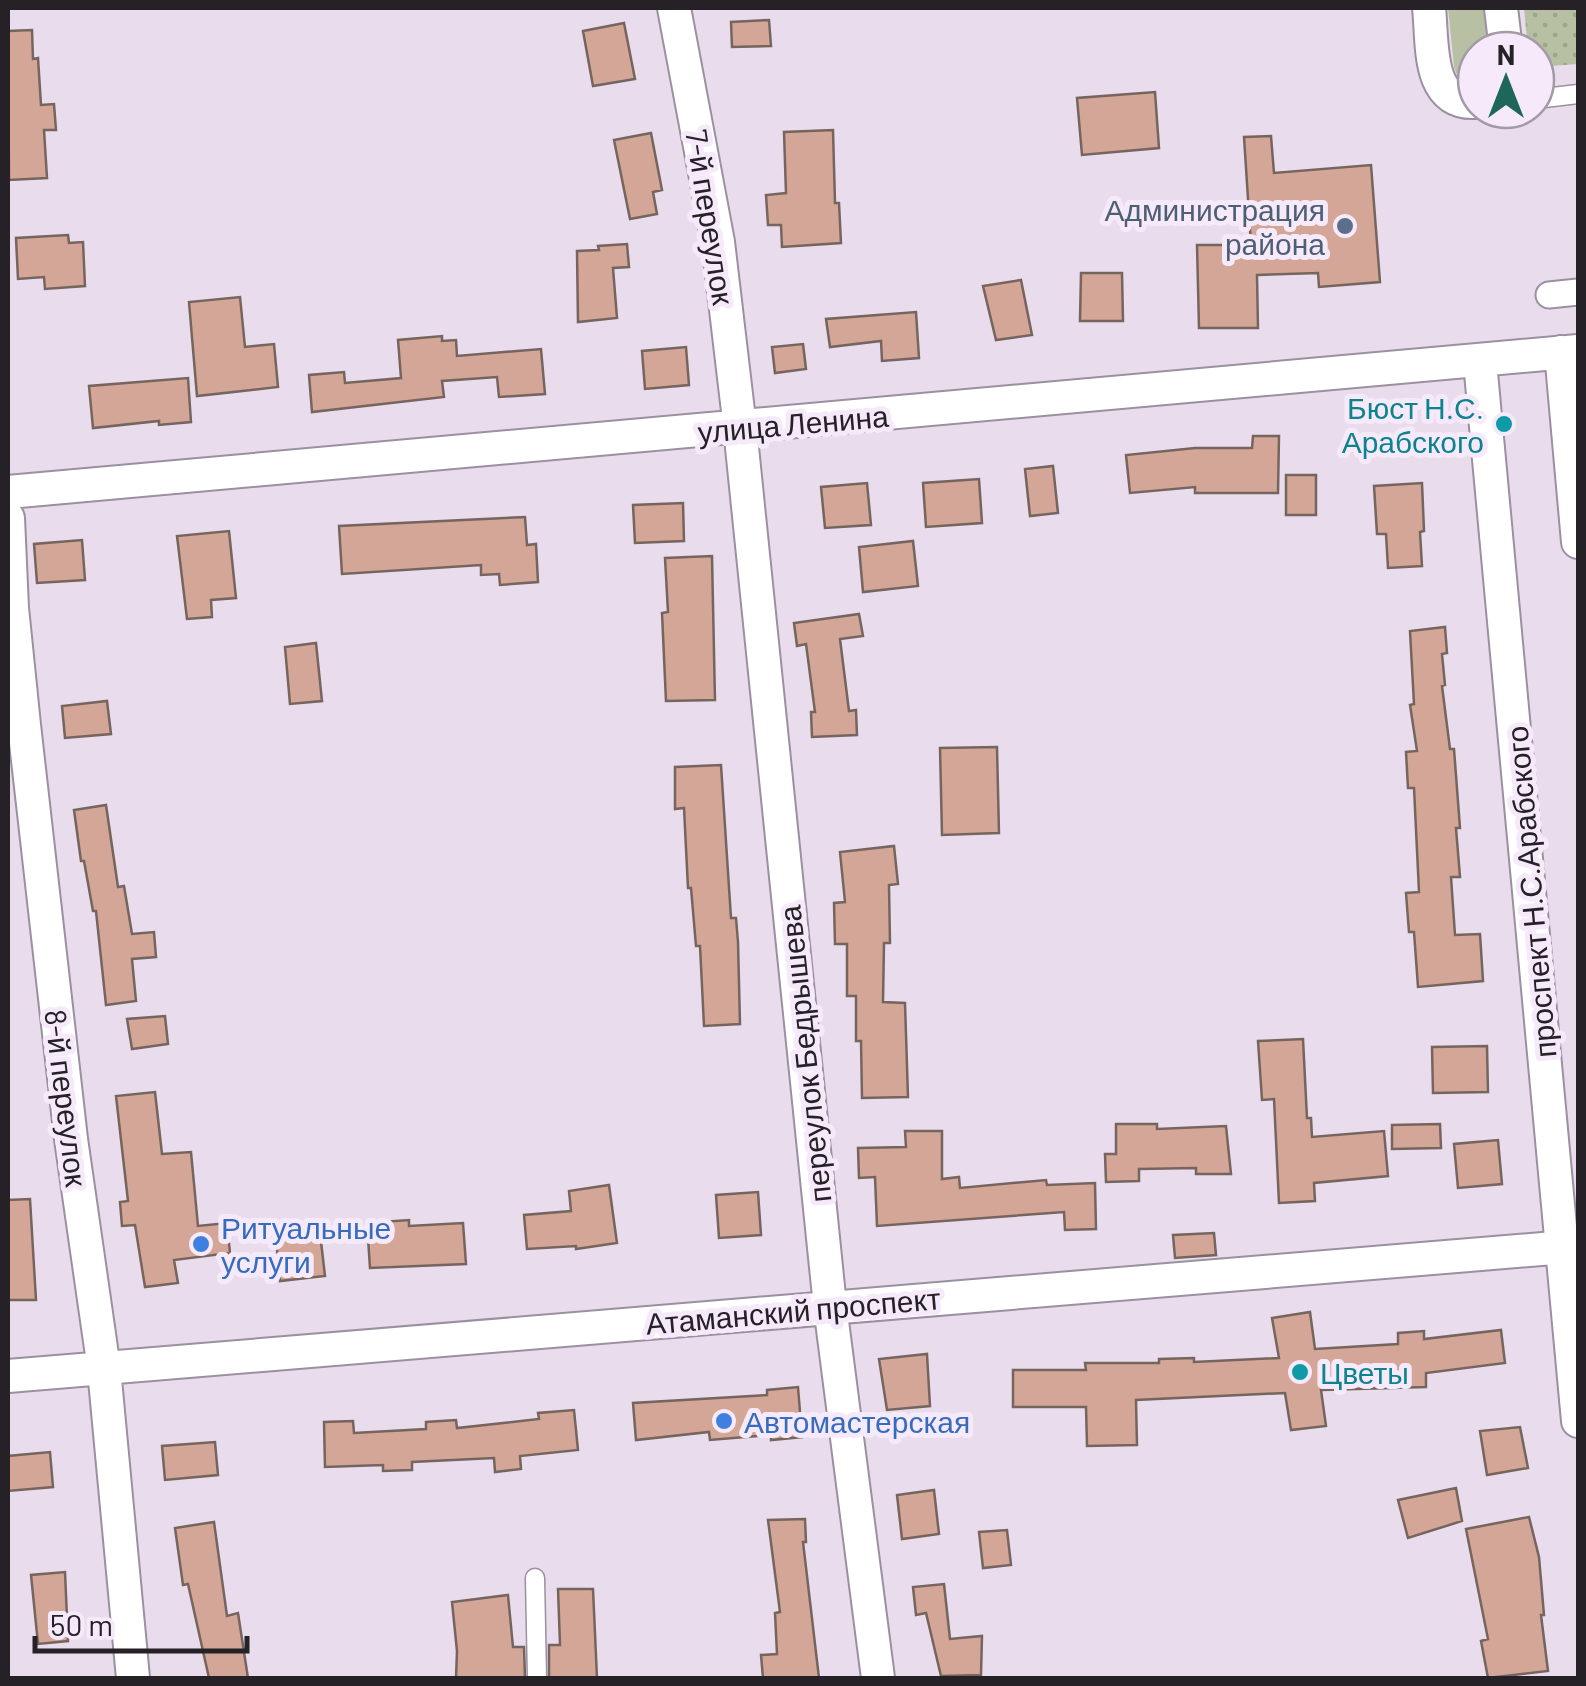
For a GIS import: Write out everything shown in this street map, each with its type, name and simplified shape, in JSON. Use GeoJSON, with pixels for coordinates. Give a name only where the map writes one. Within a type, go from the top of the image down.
{"type":"FeatureCollection","features":[{"type":"Feature","properties":{"kind":"street","name":"7-й переулок"},"geometry":{"type":"LineString","coordinates":[[674,8],[718,242],[740,428]]}},
{"type":"Feature","properties":{"kind":"street"},"geometry":{"type":"LineString","coordinates":[[1429,8],[1436,80],[1442,91],[1456,99]]}},
{"type":"Feature","properties":{"kind":"street"},"geometry":{"type":"LineString","coordinates":[[1549,295],[1578,292]]}},
{"type":"Feature","properties":{"kind":"street","name":"улица Ленина"},"geometry":{"type":"LineString","coordinates":[[8,492],[1570,352]]}},
{"type":"Feature","properties":{"kind":"street"},"geometry":{"type":"LineString","coordinates":[[1570,352],[1578,542]]}},
{"type":"Feature","properties":{"kind":"street","name":"проспект Н.С.Арабского"},"geometry":{"type":"LineString","coordinates":[[1480,362],[1571,1246],[1578,1421]]}},
{"type":"Feature","properties":{"kind":"street","name":"переулок Бедрышева"},"geometry":{"type":"LineString","coordinates":[[740,428],[830,1306],[878,1678]]}},
{"type":"Feature","properties":{"kind":"street","name":"8-й переулок"},"geometry":{"type":"LineString","coordinates":[[8,518],[12,608],[71,1139],[104,1368],[134,1678]]}},
{"type":"Feature","properties":{"kind":"street","name":"Атаманский проспект"},"geometry":{"type":"LineString","coordinates":[[8,1376],[1571,1246]]}},
{"type":"Feature","properties":{"kind":"lane"},"geometry":{"type":"LineString","coordinates":[[535,1578],[537,1678]]}},
{"type":"Feature","properties":{"kind":"green space"},"geometry":{"type":"Polygon","coordinates":[[[1448,8],[1497,8],[1499,30],[1456,30],[1456,72],[1448,8]]]}},
{"type":"Feature","properties":{"kind":"green space"},"geometry":{"type":"Polygon","coordinates":[[[1524,8],[1578,8],[1578,64],[1556,66],[1556,30],[1526,30],[1524,8]]]}},
{"type":"Feature","properties":{"kind":"building"},"geometry":{"type":"Polygon","coordinates":[[[769,20],[771,46],[732,47],[731,22],[769,20]]]}},
{"type":"Feature","properties":{"kind":"building"},"geometry":{"type":"Polygon","coordinates":[[[624,23],[635,79],[593,86],[583,31],[624,23]]]}},
{"type":"Feature","properties":{"kind":"building"},"geometry":{"type":"Polygon","coordinates":[[[32,30],[41,105],[54,104],[56,130],[44,130],[47,178],[9,180],[8,31],[32,30]]]}},
{"type":"Feature","properties":{"kind":"building"},"geometry":{"type":"Polygon","coordinates":[[[1155,92],[1159,148],[1082,155],[1077,98],[1155,92]]]}},
{"type":"Feature","properties":{"kind":"building"},"geometry":{"type":"Polygon","coordinates":[[[833,130],[835,203],[839,203],[841,243],[782,247],[781,225],[768,225],[766,195],[786,193],[784,132],[833,130]]]}},
{"type":"Feature","properties":{"kind":"building"},"geometry":{"type":"Polygon","coordinates":[[[651,133],[662,190],[653,192],[657,214],[630,219],[614,140],[651,133]]]}},
{"type":"Feature","properties":{"kind":"building"},"geometry":{"type":"Polygon","coordinates":[[[1271,136],[1274,173],[1371,165],[1380,282],[1319,287],[1318,273],[1257,275],[1258,328],[1199,328],[1197,245],[1251,245],[1244,137],[1271,136]]]}},
{"type":"Feature","properties":{"kind":"building"},"geometry":{"type":"Polygon","coordinates":[[[68,235],[69,243],[83,242],[85,286],[45,289],[44,277],[18,279],[16,238],[68,235]]]}},
{"type":"Feature","properties":{"kind":"building"},"geometry":{"type":"Polygon","coordinates":[[[627,244],[629,267],[613,268],[617,318],[578,322],[577,251],[627,244]]]}},
{"type":"Feature","properties":{"kind":"building"},"geometry":{"type":"Polygon","coordinates":[[[1081,273],[1122,273],[1123,321],[1080,321],[1081,273]]]}},
{"type":"Feature","properties":{"kind":"building"},"geometry":{"type":"Polygon","coordinates":[[[1021,280],[1032,335],[996,340],[983,286],[1021,280]]]}},
{"type":"Feature","properties":{"kind":"building"},"geometry":{"type":"Polygon","coordinates":[[[240,297],[245,347],[274,344],[278,387],[197,396],[189,302],[240,297]]]}},
{"type":"Feature","properties":{"kind":"building"},"geometry":{"type":"Polygon","coordinates":[[[916,312],[919,358],[882,361],[881,341],[830,347],[826,319],[916,312]]]}},
{"type":"Feature","properties":{"kind":"building"},"geometry":{"type":"Polygon","coordinates":[[[442,336],[442,341],[456,340],[457,356],[541,349],[545,394],[499,397],[497,377],[442,381],[444,397],[312,412],[309,375],[344,372],[345,383],[401,378],[398,340],[442,336]]]}},
{"type":"Feature","properties":{"kind":"building"},"geometry":{"type":"Polygon","coordinates":[[[803,344],[806,369],[775,373],[772,347],[803,344]]]}},
{"type":"Feature","properties":{"kind":"building"},"geometry":{"type":"Polygon","coordinates":[[[686,347],[689,385],[645,389],[642,351],[686,347]]]}},
{"type":"Feature","properties":{"kind":"building"},"geometry":{"type":"Polygon","coordinates":[[[188,378],[191,422],[93,428],[89,386],[188,378]]]}},
{"type":"Feature","properties":{"kind":"building"},"geometry":{"type":"Polygon","coordinates":[[[1253,436],[1279,436],[1278,493],[1195,493],[1195,487],[1130,493],[1126,455],[1195,448],[1252,448],[1253,436]]]}},
{"type":"Feature","properties":{"kind":"building"},"geometry":{"type":"Polygon","coordinates":[[[1053,466],[1058,513],[1030,516],[1025,469],[1053,466]]]}},
{"type":"Feature","properties":{"kind":"building"},"geometry":{"type":"Polygon","coordinates":[[[1286,475],[1316,475],[1316,515],[1286,515],[1286,475]]]}},
{"type":"Feature","properties":{"kind":"building"},"geometry":{"type":"Polygon","coordinates":[[[979,479],[982,523],[926,527],[923,483],[979,479]]]}},
{"type":"Feature","properties":{"kind":"building"},"geometry":{"type":"Polygon","coordinates":[[[867,483],[871,525],[825,528],[821,487],[867,483]]]}},
{"type":"Feature","properties":{"kind":"building"},"geometry":{"type":"Polygon","coordinates":[[[1422,483],[1422,566],[1388,568],[1386,534],[1377,534],[1374,486],[1422,483]]]}},
{"type":"Feature","properties":{"kind":"building"},"geometry":{"type":"Polygon","coordinates":[[[683,503],[684,541],[635,543],[633,505],[683,503]]]}},
{"type":"Feature","properties":{"kind":"building"},"geometry":{"type":"Polygon","coordinates":[[[525,517],[527,545],[536,544],[538,582],[500,585],[499,574],[481,575],[481,565],[342,574],[339,526],[525,517]]]}},
{"type":"Feature","properties":{"kind":"building"},"geometry":{"type":"Polygon","coordinates":[[[229,531],[236,598],[211,600],[212,617],[187,619],[177,536],[229,531]]]}},
{"type":"Feature","properties":{"kind":"building"},"geometry":{"type":"Polygon","coordinates":[[[82,540],[85,580],[37,583],[34,544],[82,540]]]}},
{"type":"Feature","properties":{"kind":"building"},"geometry":{"type":"Polygon","coordinates":[[[913,541],[918,586],[863,592],[859,547],[913,541]]]}},
{"type":"Feature","properties":{"kind":"building"},"geometry":{"type":"Polygon","coordinates":[[[712,556],[715,700],[666,701],[662,613],[668,612],[665,558],[712,556]]]}},
{"type":"Feature","properties":{"kind":"building"},"geometry":{"type":"Polygon","coordinates":[[[859,614],[863,636],[840,639],[849,711],[856,710],[857,735],[812,737],[811,712],[815,712],[806,644],[797,646],[794,623],[859,614]]]}},
{"type":"Feature","properties":{"kind":"building"},"geometry":{"type":"Polygon","coordinates":[[[1445,627],[1447,653],[1442,654],[1442,686],[1450,749],[1454,749],[1460,828],[1456,828],[1460,877],[1451,877],[1455,935],[1480,934],[1483,981],[1418,987],[1406,893],[1419,892],[1414,788],[1408,788],[1406,752],[1417,751],[1410,705],[1414,704],[1410,631],[1445,627]]]}},
{"type":"Feature","properties":{"kind":"building"},"geometry":{"type":"Polygon","coordinates":[[[316,643],[322,701],[290,704],[285,647],[316,643]]]}},
{"type":"Feature","properties":{"kind":"building"},"geometry":{"type":"Polygon","coordinates":[[[107,701],[111,734],[65,738],[62,706],[107,701]]]}},
{"type":"Feature","properties":{"kind":"building"},"geometry":{"type":"Polygon","coordinates":[[[997,747],[999,833],[942,835],[940,748],[997,747]]]}},
{"type":"Feature","properties":{"kind":"building"},"geometry":{"type":"Polygon","coordinates":[[[721,765],[731,918],[736,918],[738,942],[740,1024],[704,1026],[700,946],[696,946],[688,888],[684,808],[675,809],[675,767],[721,765]]]}},
{"type":"Feature","properties":{"kind":"building"},"geometry":{"type":"Polygon","coordinates":[[[106,805],[118,887],[124,886],[132,934],[154,932],[156,957],[132,959],[136,1001],[106,1005],[96,911],[81,861],[74,810],[106,805]]]}},
{"type":"Feature","properties":{"kind":"building"},"geometry":{"type":"Polygon","coordinates":[[[894,846],[898,884],[889,885],[890,943],[884,943],[883,1002],[905,1003],[908,1097],[862,1098],[856,996],[847,996],[847,944],[835,944],[834,903],[845,902],[840,852],[894,846]]]}},
{"type":"Feature","properties":{"kind":"building"},"geometry":{"type":"Polygon","coordinates":[[[165,1016],[168,1044],[132,1049],[127,1019],[165,1016]]]}},
{"type":"Feature","properties":{"kind":"building"},"geometry":{"type":"Polygon","coordinates":[[[1303,1039],[1307,1118],[1311,1118],[1312,1137],[1384,1131],[1388,1176],[1314,1183],[1315,1201],[1279,1203],[1274,1099],[1262,1100],[1258,1041],[1303,1039]]]}},
{"type":"Feature","properties":{"kind":"building"},"geometry":{"type":"Polygon","coordinates":[[[1487,1046],[1488,1092],[1433,1093],[1432,1047],[1487,1046]]]}},
{"type":"Feature","properties":{"kind":"building"},"geometry":{"type":"Polygon","coordinates":[[[155,1092],[162,1154],[191,1152],[198,1226],[227,1223],[230,1253],[174,1260],[178,1283],[145,1287],[135,1225],[122,1226],[120,1202],[128,1201],[116,1096],[155,1092]]]}},
{"type":"Feature","properties":{"kind":"building"},"geometry":{"type":"Polygon","coordinates":[[[1116,1124],[1157,1124],[1157,1129],[1226,1126],[1231,1174],[1196,1174],[1196,1168],[1139,1169],[1139,1181],[1106,1182],[1105,1154],[1116,1154],[1116,1124]]]}},
{"type":"Feature","properties":{"kind":"building"},"geometry":{"type":"Polygon","coordinates":[[[1440,1124],[1441,1148],[1392,1149],[1392,1125],[1440,1124]]]}},
{"type":"Feature","properties":{"kind":"building"},"geometry":{"type":"Polygon","coordinates":[[[905,1131],[942,1131],[942,1179],[959,1177],[960,1188],[1046,1180],[1047,1185],[1095,1183],[1096,1229],[1065,1230],[1064,1212],[877,1226],[875,1177],[859,1178],[858,1148],[906,1147],[905,1131]]]}},
{"type":"Feature","properties":{"kind":"building"},"geometry":{"type":"Polygon","coordinates":[[[1498,1140],[1502,1184],[1458,1188],[1454,1144],[1498,1140]]]}},
{"type":"Feature","properties":{"kind":"building"},"geometry":{"type":"Polygon","coordinates":[[[609,1185],[617,1243],[576,1249],[527,1249],[524,1215],[571,1211],[569,1191],[609,1185]]]}},
{"type":"Feature","properties":{"kind":"building"},"geometry":{"type":"Polygon","coordinates":[[[758,1192],[761,1235],[719,1238],[716,1195],[758,1192]]]}},
{"type":"Feature","properties":{"kind":"building"},"geometry":{"type":"Polygon","coordinates":[[[30,1199],[36,1300],[8,1300],[8,1200],[30,1199]]]}},
{"type":"Feature","properties":{"kind":"building"},"geometry":{"type":"Polygon","coordinates":[[[409,1220],[409,1226],[463,1223],[466,1264],[370,1268],[367,1223],[409,1220]]]}},
{"type":"Feature","properties":{"kind":"building"},"geometry":{"type":"Polygon","coordinates":[[[319,1224],[325,1276],[280,1281],[275,1228],[319,1224]]]}},
{"type":"Feature","properties":{"kind":"building"},"geometry":{"type":"Polygon","coordinates":[[[1214,1233],[1216,1255],[1175,1258],[1173,1235],[1214,1233]]]}},
{"type":"Feature","properties":{"kind":"building"},"geometry":{"type":"Polygon","coordinates":[[[1310,1312],[1315,1349],[1398,1344],[1398,1333],[1424,1331],[1424,1339],[1501,1330],[1505,1363],[1426,1373],[1426,1387],[1321,1390],[1326,1426],[1291,1430],[1285,1393],[1136,1400],[1137,1445],[1087,1446],[1086,1407],[1013,1407],[1013,1370],[1086,1370],[1085,1363],[1159,1363],[1159,1359],[1194,1358],[1194,1362],[1279,1358],[1272,1318],[1310,1312]]]}},
{"type":"Feature","properties":{"kind":"building"},"geometry":{"type":"Polygon","coordinates":[[[927,1354],[930,1406],[887,1410],[879,1359],[927,1354]]]}},
{"type":"Feature","properties":{"kind":"building"},"geometry":{"type":"Polygon","coordinates":[[[798,1387],[802,1437],[771,1440],[771,1435],[710,1440],[709,1432],[636,1440],[633,1403],[767,1395],[767,1390],[798,1387]]]}},
{"type":"Feature","properties":{"kind":"building"},"geometry":{"type":"Polygon","coordinates":[[[574,1410],[578,1450],[520,1456],[521,1469],[495,1472],[494,1458],[412,1462],[412,1470],[383,1471],[383,1465],[325,1467],[324,1422],[353,1421],[354,1433],[426,1429],[426,1422],[456,1420],[457,1428],[539,1419],[538,1413],[574,1410]]]}},
{"type":"Feature","properties":{"kind":"building"},"geometry":{"type":"Polygon","coordinates":[[[1520,1427],[1528,1468],[1487,1475],[1480,1431],[1520,1427]]]}},
{"type":"Feature","properties":{"kind":"building"},"geometry":{"type":"Polygon","coordinates":[[[215,1442],[218,1475],[165,1480],[162,1446],[215,1442]]]}},
{"type":"Feature","properties":{"kind":"building"},"geometry":{"type":"Polygon","coordinates":[[[50,1452],[53,1487],[8,1491],[8,1456],[50,1452]]]}},
{"type":"Feature","properties":{"kind":"building"},"geometry":{"type":"Polygon","coordinates":[[[1456,1488],[1462,1521],[1408,1538],[1398,1500],[1456,1488]]]}},
{"type":"Feature","properties":{"kind":"building"},"geometry":{"type":"Polygon","coordinates":[[[934,1490],[939,1534],[902,1539],[897,1495],[934,1490]]]}},
{"type":"Feature","properties":{"kind":"building"},"geometry":{"type":"Polygon","coordinates":[[[1529,1517],[1539,1557],[1548,1671],[1488,1678],[1481,1641],[1488,1639],[1466,1529],[1529,1517]]]}},
{"type":"Feature","properties":{"kind":"building"},"geometry":{"type":"Polygon","coordinates":[[[805,1519],[803,1542],[819,1678],[763,1678],[761,1655],[777,1654],[775,1613],[780,1612],[768,1520],[805,1519]]]}},
{"type":"Feature","properties":{"kind":"building"},"geometry":{"type":"Polygon","coordinates":[[[214,1522],[227,1616],[238,1613],[248,1678],[209,1678],[188,1584],[183,1585],[175,1528],[214,1522]]]}},
{"type":"Feature","properties":{"kind":"building"},"geometry":{"type":"Polygon","coordinates":[[[1007,1530],[1011,1565],[983,1568],[979,1532],[1007,1530]]]}},
{"type":"Feature","properties":{"kind":"building"},"geometry":{"type":"Polygon","coordinates":[[[65,1572],[68,1641],[38,1644],[31,1575],[65,1572]]]}},
{"type":"Feature","properties":{"kind":"building"},"geometry":{"type":"Polygon","coordinates":[[[944,1584],[950,1639],[982,1636],[981,1675],[941,1676],[926,1613],[916,1615],[913,1587],[944,1584]]]}},
{"type":"Feature","properties":{"kind":"building"},"geometry":{"type":"Polygon","coordinates":[[[558,1589],[593,1589],[597,1678],[549,1678],[549,1645],[560,1645],[558,1589]]]}},
{"type":"Feature","properties":{"kind":"building"},"geometry":{"type":"Polygon","coordinates":[[[508,1595],[513,1647],[524,1647],[525,1678],[456,1678],[452,1602],[508,1595]]]}},
{"type":"Feature","properties":{"kind":"place","name":"Администрация района"},"geometry":{"type":"Point","coordinates":[1345,226]}},
{"type":"Feature","properties":{"kind":"place","name":"Бюст Н.С. Арабского"},"geometry":{"type":"Point","coordinates":[1504,424]}},
{"type":"Feature","properties":{"kind":"place","name":"Ритуальные услуги"},"geometry":{"type":"Point","coordinates":[201,1244]}},
{"type":"Feature","properties":{"kind":"place","name":"Цветы"},"geometry":{"type":"Point","coordinates":[1300,1372]}},
{"type":"Feature","properties":{"kind":"place","name":"Автомастерская"},"geometry":{"type":"Point","coordinates":[724,1421]}}]}
